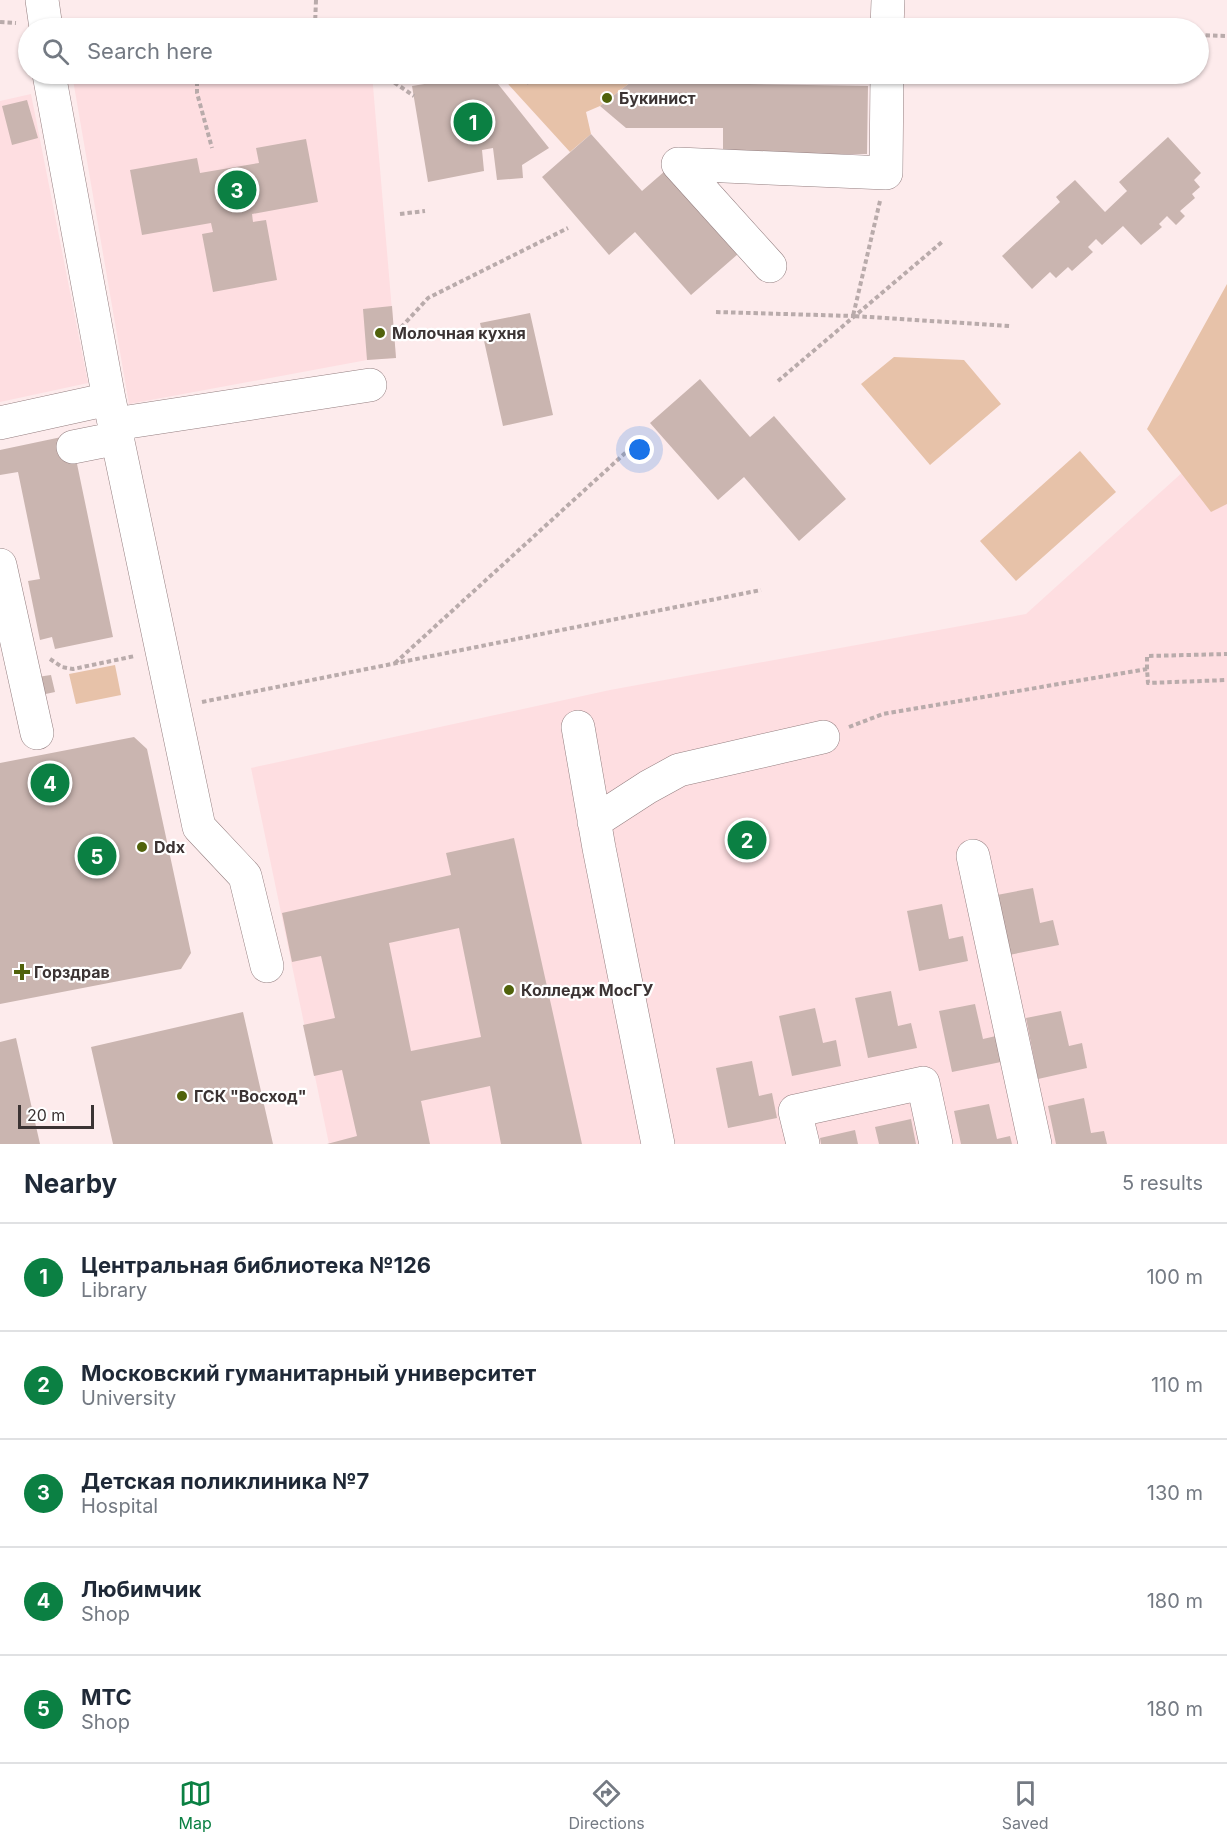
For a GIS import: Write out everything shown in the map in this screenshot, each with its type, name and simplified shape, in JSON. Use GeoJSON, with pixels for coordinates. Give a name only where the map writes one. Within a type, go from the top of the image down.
{"type":"FeatureCollection","features":[{"type":"Feature","properties":{"kind":"lane"},"geometry":{"type":"LineString","coordinates":[[887,18],[888,0]]}},
{"type":"Feature","properties":{"kind":"lane"},"geometry":{"type":"LineString","coordinates":[[51,84],[114,420],[199,827],[245,876],[267,966]]}},
{"type":"Feature","properties":{"kind":"lane"},"geometry":{"type":"LineString","coordinates":[[770,266],[678,164],[886,174],[887,84]]}},
{"type":"Feature","properties":{"kind":"lane"},"geometry":{"type":"LineString","coordinates":[[0,423],[114,420],[370,386]]}},
{"type":"Feature","properties":{"kind":"lane"},"geometry":{"type":"LineString","coordinates":[[73,447],[114,420]]}},
{"type":"Feature","properties":{"kind":"lane"},"geometry":{"type":"LineString","coordinates":[[0,565],[37,733]]}},
{"type":"Feature","properties":{"kind":"lane"},"geometry":{"type":"LineString","coordinates":[[578,727],[594,822],[658,1144]]}},
{"type":"Feature","properties":{"kind":"lane"},"geometry":{"type":"LineString","coordinates":[[594,822],[648,787],[680,770],[823,736]]}},
{"type":"Feature","properties":{"kind":"lane"},"geometry":{"type":"LineString","coordinates":[[973,856],[1035,1144]]}},
{"type":"Feature","properties":{"kind":"lane"},"geometry":{"type":"LineString","coordinates":[[803,1144],[795,1111],[923,1083],[936,1144]]}},
{"type":"Feature","properties":{"kind":"path"},"geometry":{"type":"LineString","coordinates":[[316,0],[317,18]]}},
{"type":"Feature","properties":{"kind":"path"},"geometry":{"type":"LineString","coordinates":[[1209,35],[1227,36]]}},
{"type":"Feature","properties":{"kind":"path"},"geometry":{"type":"LineString","coordinates":[[197,84],[197,93],[212,148]]}},
{"type":"Feature","properties":{"kind":"path"},"geometry":{"type":"LineString","coordinates":[[397,84],[414,96]]}},
{"type":"Feature","properties":{"kind":"path"},"geometry":{"type":"LineString","coordinates":[[853,316],[886,174]]}},
{"type":"Feature","properties":{"kind":"path"},"geometry":{"type":"LineString","coordinates":[[400,214],[425,211]]}},
{"type":"Feature","properties":{"kind":"path"},"geometry":{"type":"LineString","coordinates":[[396,333],[428,298],[568,228]]}},
{"type":"Feature","properties":{"kind":"path"},"geometry":{"type":"LineString","coordinates":[[778,381],[942,242]]}},
{"type":"Feature","properties":{"kind":"path"},"geometry":{"type":"LineString","coordinates":[[716,312],[853,316],[1010,326]]}},
{"type":"Feature","properties":{"kind":"path"},"geometry":{"type":"LineString","coordinates":[[395,663],[634,445]]}},
{"type":"Feature","properties":{"kind":"path"},"geometry":{"type":"LineString","coordinates":[[174,707],[760,590]]}},
{"type":"Feature","properties":{"kind":"path"},"geometry":{"type":"LineString","coordinates":[[15,635],[68,669],[118,660]]}},
{"type":"Feature","properties":{"kind":"path"},"geometry":{"type":"LineString","coordinates":[[1227,654],[1147,656],[1148,682],[1227,680]]}},
{"type":"Feature","properties":{"kind":"path"},"geometry":{"type":"LineString","coordinates":[[823,736],[883,714],[1147,669]]}},
{"type":"Feature","properties":{"kind":"shaded area"},"geometry":{"type":"Polygon","coordinates":[[[74,84],[373,84],[396,358],[367,360],[129,404],[74,84]]]}},
{"type":"Feature","properties":{"kind":"shaded area"},"geometry":{"type":"Polygon","coordinates":[[[508,84],[628,84],[600,106],[586,112],[591,134],[570,152],[508,84]]]}},
{"type":"Feature","properties":{"kind":"shaded area"},"geometry":{"type":"Polygon","coordinates":[[[31,94],[88,383],[0,402],[0,101],[31,94]]]}},
{"type":"Feature","properties":{"kind":"shaded area"},"geometry":{"type":"Polygon","coordinates":[[[1227,284],[1227,504],[1211,512],[1147,429],[1227,284]]]}},
{"type":"Feature","properties":{"kind":"shaded area"},"geometry":{"type":"Polygon","coordinates":[[[894,357],[964,360],[1001,404],[930,465],[861,384],[894,357]]]}},
{"type":"Feature","properties":{"kind":"shaded area"},"geometry":{"type":"Polygon","coordinates":[[[1227,432],[1227,1144],[329,1144],[251,768],[610,690],[1026,614],[1227,432]]]}},
{"type":"Feature","properties":{"kind":"shaded area"},"geometry":{"type":"Polygon","coordinates":[[[1080,451],[1116,492],[1016,581],[980,541],[1080,451]]]}},
{"type":"Feature","properties":{"kind":"shaded area"},"geometry":{"type":"Polygon","coordinates":[[[115,665],[121,695],[76,704],[69,674],[115,665]]]}},
{"type":"Feature","properties":{"kind":"building"},"geometry":{"type":"Polygon","coordinates":[[[498,84],[549,148],[522,165],[523,178],[497,180],[493,148],[482,150],[484,171],[428,182],[412,86],[498,84]]]}},
{"type":"Feature","properties":{"kind":"building"},"geometry":{"type":"Polygon","coordinates":[[[628,84],[868,86],[867,154],[723,154],[723,128],[626,128],[600,106],[628,84]]]}},
{"type":"Feature","properties":{"kind":"building"},"geometry":{"type":"Polygon","coordinates":[[[27,100],[38,138],[12,145],[2,106],[27,100]]]}},
{"type":"Feature","properties":{"kind":"building"},"geometry":{"type":"Polygon","coordinates":[[[591,134],[642,191],[665,171],[738,254],[691,295],[635,232],[609,255],[542,177],[591,134]]]}},
{"type":"Feature","properties":{"kind":"building"},"geometry":{"type":"Polygon","coordinates":[[[1168,137],[1201,173],[1194,180],[1200,187],[1192,194],[1195,198],[1180,211],[1185,216],[1176,225],[1167,216],[1159,224],[1162,227],[1141,245],[1123,226],[1102,245],[1096,239],[1088,247],[1093,252],[1072,271],[1068,267],[1056,278],[1050,272],[1032,289],[1002,256],[1060,202],[1056,197],[1075,180],[1105,212],[1127,191],[1119,182],[1168,137]]]}},
{"type":"Feature","properties":{"kind":"building"},"geometry":{"type":"Polygon","coordinates":[[[306,139],[318,202],[252,214],[253,222],[266,220],[277,280],[213,292],[202,234],[213,232],[211,223],[142,235],[130,170],[197,158],[200,173],[259,163],[256,148],[306,139]]]}},
{"type":"Feature","properties":{"kind":"building","name":"Молочная кухня"},"geometry":{"type":"Polygon","coordinates":[[[392,306],[396,358],[367,360],[363,309],[392,306]]]}},
{"type":"Feature","properties":{"kind":"building"},"geometry":{"type":"Polygon","coordinates":[[[530,313],[553,415],[503,426],[480,323],[530,313]]]}},
{"type":"Feature","properties":{"kind":"building"},"geometry":{"type":"Polygon","coordinates":[[[700,379],[750,437],[774,416],[846,499],[799,541],[744,477],[718,500],[650,423],[700,379]]]}},
{"type":"Feature","properties":{"kind":"building"},"geometry":{"type":"Polygon","coordinates":[[[71,435],[113,637],[55,649],[52,637],[40,640],[28,581],[40,579],[18,472],[0,475],[0,450],[71,435]]]}},
{"type":"Feature","properties":{"kind":"building"},"geometry":{"type":"Polygon","coordinates":[[[51,675],[55,692],[41,695],[37,677],[51,675]]]}},
{"type":"Feature","properties":{"kind":"building"},"geometry":{"type":"Polygon","coordinates":[[[134,737],[147,749],[191,953],[181,969],[0,1004],[0,763],[134,737]]]}},
{"type":"Feature","properties":{"kind":"building","name":"Колледж МосГУ"},"geometry":{"type":"Polygon","coordinates":[[[514,838],[582,1144],[501,1144],[490,1086],[421,1101],[430,1144],[327,1144],[357,1136],[342,1070],[314,1076],[303,1025],[335,1018],[321,956],[292,962],[282,913],[451,875],[446,853],[514,838]],[[459,928],[389,943],[411,1051],[481,1037],[459,928]]]}},
{"type":"Feature","properties":{"kind":"building"},"geometry":{"type":"Polygon","coordinates":[[[1033,888],[1040,923],[1053,920],[1059,945],[1009,955],[997,895],[1033,888]]]}},
{"type":"Feature","properties":{"kind":"building"},"geometry":{"type":"Polygon","coordinates":[[[942,904],[949,939],[963,936],[968,961],[919,971],[907,911],[942,904]]]}},
{"type":"Feature","properties":{"kind":"building"},"geometry":{"type":"Polygon","coordinates":[[[891,991],[898,1026],[911,1023],[917,1048],[868,1058],[855,998],[891,991]]]}},
{"type":"Feature","properties":{"kind":"building"},"geometry":{"type":"Polygon","coordinates":[[[975,1004],[983,1039],[996,1036],[1001,1062],[952,1072],[939,1011],[975,1004]]]}},
{"type":"Feature","properties":{"kind":"building"},"geometry":{"type":"Polygon","coordinates":[[[815,1008],[823,1043],[836,1040],[841,1066],[792,1076],[779,1016],[815,1008]]]}},
{"type":"Feature","properties":{"kind":"building"},"geometry":{"type":"Polygon","coordinates":[[[1061,1011],[1069,1046],[1082,1043],[1087,1068],[1038,1079],[1026,1018],[1061,1011]]]}},
{"type":"Feature","properties":{"kind":"building","name":"ГСК \"Восход\""},"geometry":{"type":"Polygon","coordinates":[[[243,1012],[273,1144],[113,1144],[91,1047],[243,1012]]]}},
{"type":"Feature","properties":{"kind":"building"},"geometry":{"type":"Polygon","coordinates":[[[16,1038],[40,1144],[0,1144],[0,1042],[16,1038]]]}},
{"type":"Feature","properties":{"kind":"building"},"geometry":{"type":"Polygon","coordinates":[[[752,1061],[759,1096],[772,1093],[777,1118],[728,1128],[716,1068],[752,1061]]]}},
{"type":"Feature","properties":{"kind":"building"},"geometry":{"type":"Polygon","coordinates":[[[1084,1098],[1091,1133],[1104,1131],[1107,1144],[1056,1144],[1048,1106],[1084,1098]]]}},
{"type":"Feature","properties":{"kind":"building"},"geometry":{"type":"Polygon","coordinates":[[[989,1104],[997,1139],[1010,1136],[1012,1144],[961,1144],[954,1111],[989,1104]]]}},
{"type":"Feature","properties":{"kind":"building"},"geometry":{"type":"Polygon","coordinates":[[[911,1119],[916,1144],[879,1144],[875,1127],[911,1119]]]}},
{"type":"Feature","properties":{"kind":"building"},"geometry":{"type":"Polygon","coordinates":[[[855,1130],[858,1144],[821,1144],[820,1138],[855,1130]]]}},
{"type":"Feature","properties":{"kind":"place","name":"Букинист"},"geometry":{"type":"Point","coordinates":[607,98]}},
{"type":"Feature","properties":{"kind":"place","name":"Центральная библиотека №126"},"geometry":{"type":"Point","coordinates":[473,122]}},
{"type":"Feature","properties":{"kind":"place","name":"Детская поликлиника №7"},"geometry":{"type":"Point","coordinates":[237,190]}},
{"type":"Feature","properties":{"kind":"place","name":"Молочная кухня"},"geometry":{"type":"Point","coordinates":[380,333]}},
{"type":"Feature","properties":{"kind":"place","name":"Любимчик"},"geometry":{"type":"Point","coordinates":[50,783]}},
{"type":"Feature","properties":{"kind":"place","name":"Московский гуманитарный университет"},"geometry":{"type":"Point","coordinates":[747,840]}},
{"type":"Feature","properties":{"kind":"place","name":"Ddx"},"geometry":{"type":"Point","coordinates":[142,847]}},
{"type":"Feature","properties":{"kind":"place","name":"МТС"},"geometry":{"type":"Point","coordinates":[97,856]}},
{"type":"Feature","properties":{"kind":"place","name":"Горздрав"},"geometry":{"type":"Point","coordinates":[22,972]}},
{"type":"Feature","properties":{"kind":"place","name":"Колледж МосГУ"},"geometry":{"type":"Point","coordinates":[509,990]}},
{"type":"Feature","properties":{"kind":"place","name":"ГСК \"Восход\""},"geometry":{"type":"Point","coordinates":[182,1096]}}]}
